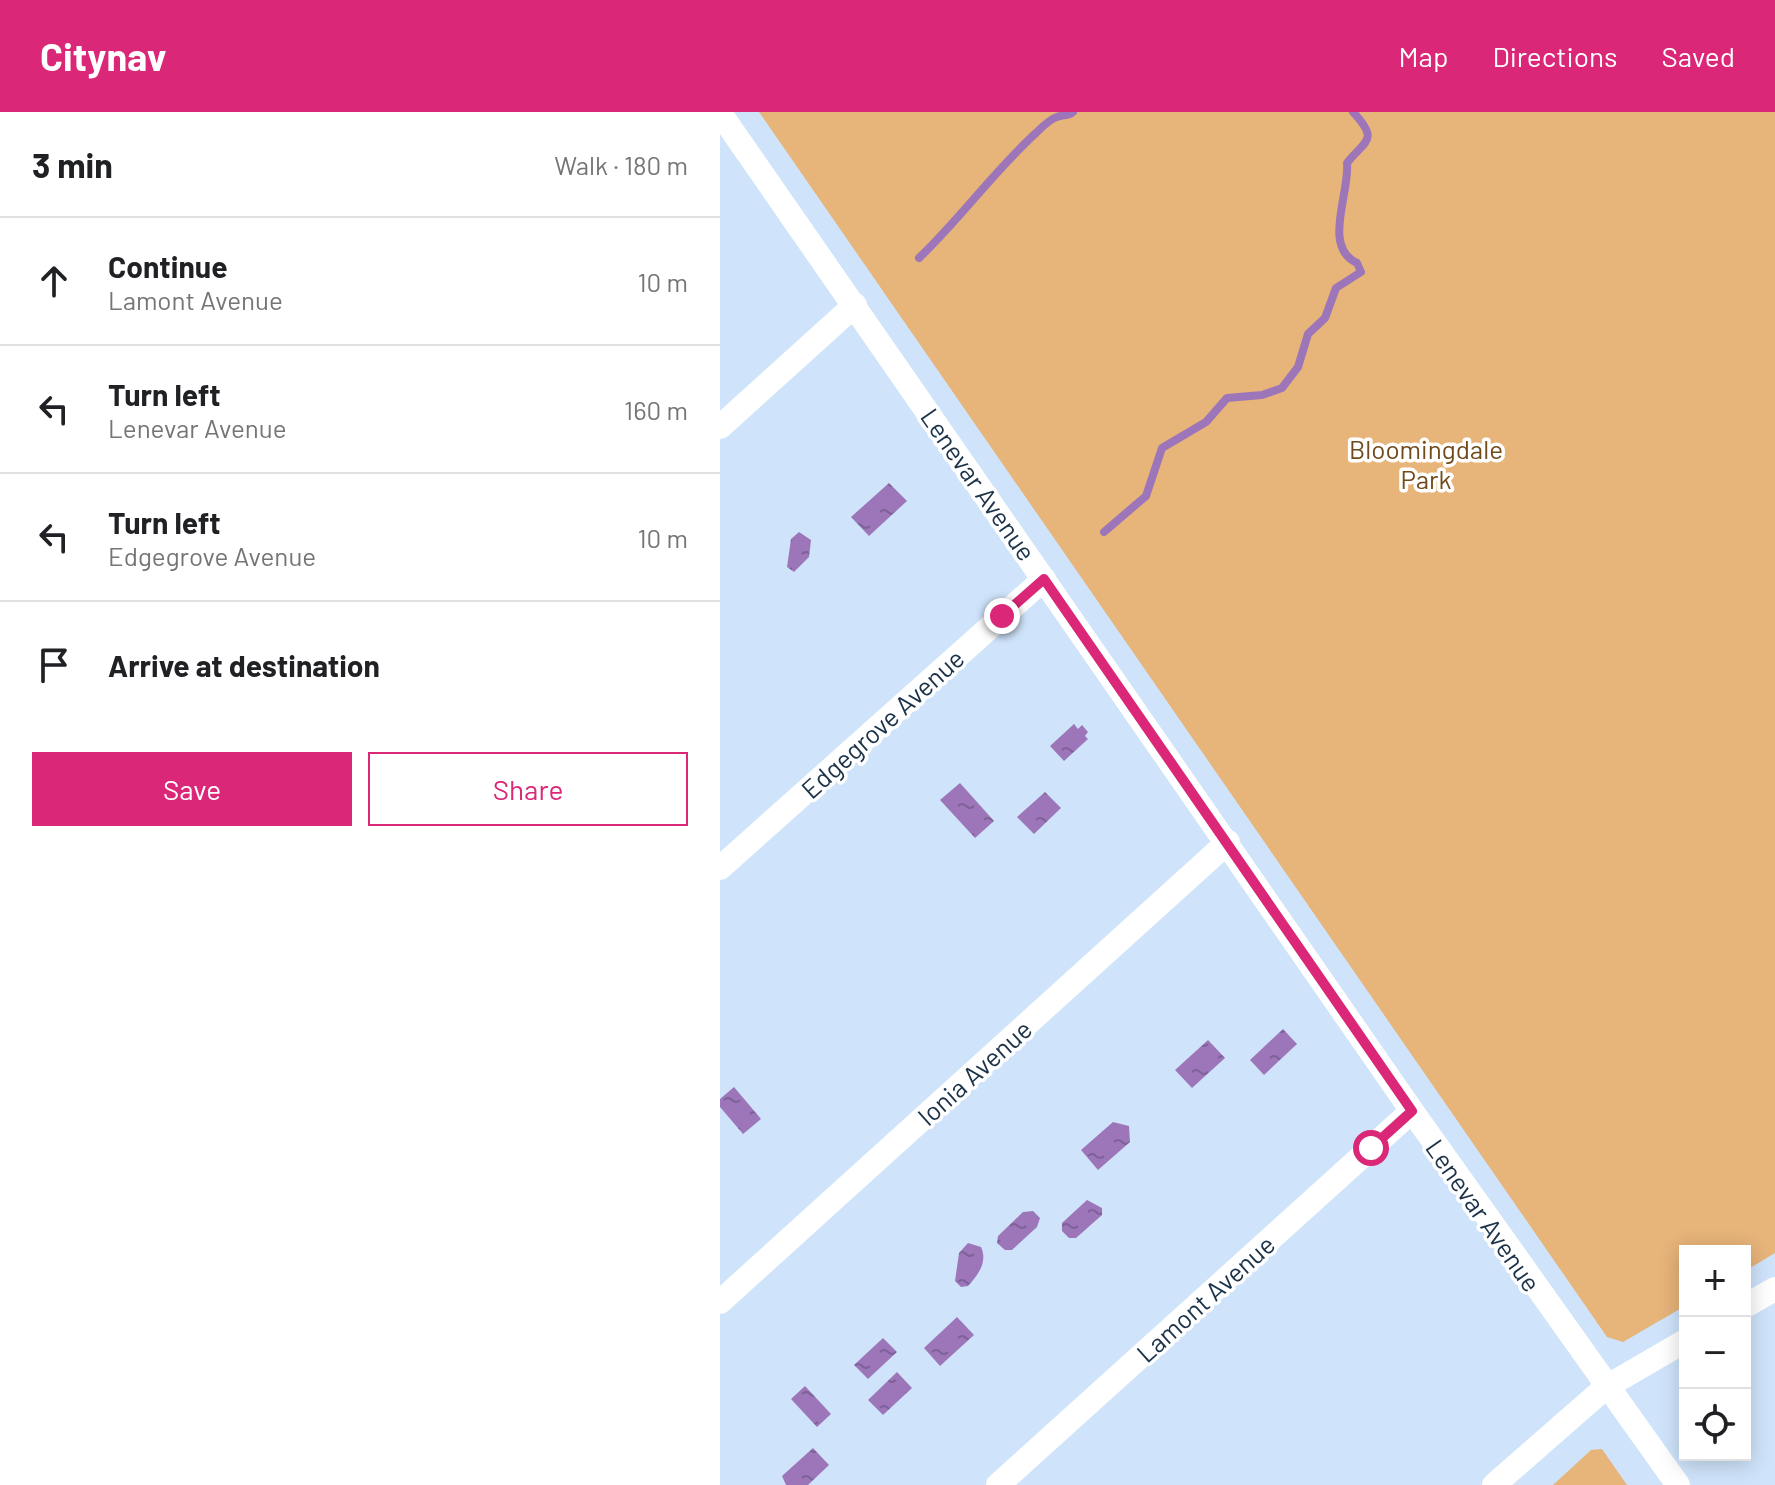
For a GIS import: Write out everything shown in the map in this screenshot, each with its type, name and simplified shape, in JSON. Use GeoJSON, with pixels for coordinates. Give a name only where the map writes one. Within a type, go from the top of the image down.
{"type":"FeatureCollection","features":[{"type":"Feature","properties":{"kind":"street","name":"Lenevar Avenue"},"geometry":{"type":"LineString","coordinates":[[720,113],[1412,1111],[1678,1485]]}},
{"type":"Feature","properties":{"kind":"street"},"geometry":{"type":"LineString","coordinates":[[720,427],[855,305]]}},
{"type":"Feature","properties":{"kind":"street","name":"Edgegrove Avenue"},"geometry":{"type":"LineString","coordinates":[[720,868],[1044,579]]}},
{"type":"Feature","properties":{"kind":"street","name":"Ionia Avenue"},"geometry":{"type":"LineString","coordinates":[[720,1302],[1228,842]]}},
{"type":"Feature","properties":{"kind":"street","name":"Lamont Avenue"},"geometry":{"type":"LineString","coordinates":[[998,1485],[1412,1111]]}},
{"type":"Feature","properties":{"kind":"street"},"geometry":{"type":"LineString","coordinates":[[1751,1303],[1775,1289]]}},
{"type":"Feature","properties":{"kind":"street"},"geometry":{"type":"LineString","coordinates":[[1494,1485],[1606,1387],[1679,1344]]}},
{"type":"Feature","properties":{"kind":"green space","name":"Bloomingdale Park"},"geometry":{"type":"Polygon","coordinates":[[[759,112],[1775,112],[1775,1253],[1751,1267],[1751,1245],[1679,1245],[1679,1309],[1623,1342],[1607,1337],[759,112]]]}},
{"type":"Feature","properties":{"kind":"green space"},"geometry":{"type":"Polygon","coordinates":[[[1602,1449],[1627,1485],[1553,1485],[1591,1450],[1602,1449]]]}},
{"type":"Feature","properties":{"kind":"water"},"geometry":{"type":"Polygon","coordinates":[[[889,483],[907,501],[869,536],[851,517],[889,483]]]}},
{"type":"Feature","properties":{"kind":"water"},"geometry":{"type":"Polygon","coordinates":[[[799,532],[811,540],[809,557],[794,572],[787,567],[791,539],[799,532]]]}},
{"type":"Feature","properties":{"kind":"water"},"geometry":{"type":"Polygon","coordinates":[[[1074,724],[1078,729],[1082,725],[1088,732],[1085,736],[1088,739],[1064,761],[1050,746],[1074,724]]]}},
{"type":"Feature","properties":{"kind":"water"},"geometry":{"type":"Polygon","coordinates":[[[960,783],[994,821],[975,838],[940,800],[960,783]]]}},
{"type":"Feature","properties":{"kind":"water"},"geometry":{"type":"Polygon","coordinates":[[[1045,792],[1061,808],[1034,834],[1017,817],[1045,792]]]}},
{"type":"Feature","properties":{"kind":"water"},"geometry":{"type":"Polygon","coordinates":[[[1283,1029],[1297,1044],[1264,1075],[1250,1060],[1283,1029]]]}},
{"type":"Feature","properties":{"kind":"water"},"geometry":{"type":"Polygon","coordinates":[[[1208,1040],[1225,1058],[1192,1088],[1175,1070],[1208,1040]]]}},
{"type":"Feature","properties":{"kind":"water"},"geometry":{"type":"Polygon","coordinates":[[[734,1087],[761,1119],[743,1134],[720,1107],[720,1099],[734,1087]]]}},
{"type":"Feature","properties":{"kind":"water"},"geometry":{"type":"Polygon","coordinates":[[[1113,1122],[1129,1126],[1130,1142],[1098,1170],[1081,1150],[1113,1122]]]}},
{"type":"Feature","properties":{"kind":"water"},"geometry":{"type":"Polygon","coordinates":[[[1087,1200],[1102,1208],[1102,1215],[1076,1238],[1069,1238],[1062,1231],[1062,1223],[1087,1200]]]}},
{"type":"Feature","properties":{"kind":"water"},"geometry":{"type":"Polygon","coordinates":[[[1033,1211],[1040,1218],[1037,1227],[1012,1250],[1005,1250],[997,1243],[998,1236],[1023,1212],[1033,1211]]]}},
{"type":"Feature","properties":{"kind":"water"},"geometry":{"type":"Polygon","coordinates":[[[968,1243],[981,1247],[983,1263],[968,1286],[961,1287],[955,1281],[959,1253],[968,1243]]]}},
{"type":"Feature","properties":{"kind":"water"},"geometry":{"type":"Polygon","coordinates":[[[957,1317],[974,1335],[940,1366],[924,1348],[957,1317]]]}},
{"type":"Feature","properties":{"kind":"water"},"geometry":{"type":"Polygon","coordinates":[[[883,1338],[897,1352],[868,1379],[854,1365],[883,1338]]]}},
{"type":"Feature","properties":{"kind":"water"},"geometry":{"type":"Polygon","coordinates":[[[897,1372],[912,1388],[883,1415],[868,1400],[897,1372]]]}},
{"type":"Feature","properties":{"kind":"water"},"geometry":{"type":"Polygon","coordinates":[[[805,1386],[831,1414],[817,1427],[791,1399],[805,1386]]]}},
{"type":"Feature","properties":{"kind":"water"},"geometry":{"type":"Polygon","coordinates":[[[813,1448],[829,1465],[808,1485],[786,1485],[782,1476],[813,1448]]]}},
{"type":"Feature","properties":{"kind":"waterway"},"geometry":{"type":"LineString","coordinates":[[919,258],[1041,128],[1054,118],[1073,112]]}},
{"type":"Feature","properties":{"kind":"waterway"},"geometry":{"type":"LineString","coordinates":[[1104,532],[1146,496],[1162,448],[1206,422],[1227,398],[1262,395],[1282,388],[1298,367],[1308,334],[1325,318],[1336,288],[1361,272],[1341,245],[1339,232],[1347,163],[1368,135],[1353,112]]}},
{"type":"Feature","properties":{"kind":"route"},"geometry":{"type":"LineString","coordinates":[[1002,616],[1044,579],[1228,842],[1412,1111],[1371,1148]]}}]}
